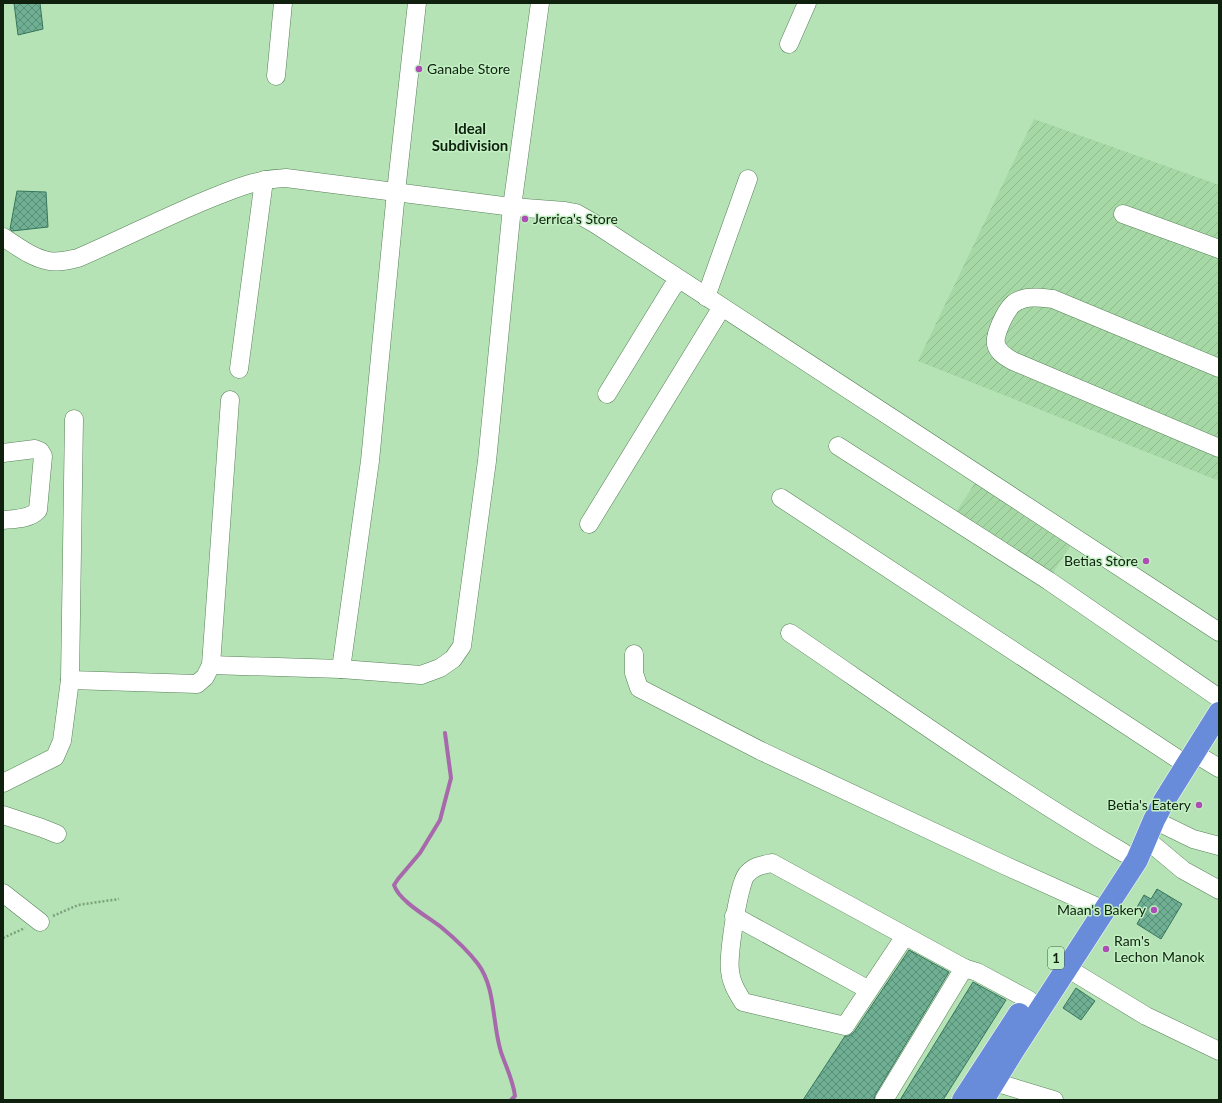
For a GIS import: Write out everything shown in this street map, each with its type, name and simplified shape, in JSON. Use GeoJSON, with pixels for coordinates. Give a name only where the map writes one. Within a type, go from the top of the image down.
{"type":"FeatureCollection","features":[{"type":"Feature","properties":{"kind":"highway","name":"1"},"geometry":{"type":"LineString","coordinates":[[963,1100],[1029,1000],[1098,907],[1137,860],[1150,829],[1190,759],[1219,713]]}},
{"type":"Feature","properties":{"kind":"highway","name":"1"},"geometry":{"type":"LineString","coordinates":[[989,1094],[1015,1048],[1068,968],[1124,853],[1150,829]]}},
{"type":"Feature","properties":{"kind":"street"},"geometry":{"type":"LineString","coordinates":[[276,76],[283,3]]}},
{"type":"Feature","properties":{"kind":"street"},"geometry":{"type":"LineString","coordinates":[[341,669],[370,461],[396,192],[417,3]]}},
{"type":"Feature","properties":{"kind":"street"},"geometry":{"type":"LineString","coordinates":[[211,665],[341,669],[421,675],[440,668],[453,658],[462,646],[487,460],[512,207],[540,3]]}},
{"type":"Feature","properties":{"kind":"street"},"geometry":{"type":"LineString","coordinates":[[789,44],[806,3]]}},
{"type":"Feature","properties":{"kind":"street"},"geometry":{"type":"LineString","coordinates":[[3,237],[38,258],[50,261],[63,261],[78,258],[180,211],[246,184],[264,180],[286,178],[512,207],[576,213],[597,225],[1219,632]]}},
{"type":"Feature","properties":{"kind":"street"},"geometry":{"type":"LineString","coordinates":[[706,297],[748,179]]}},
{"type":"Feature","properties":{"kind":"street"},"geometry":{"type":"LineString","coordinates":[[239,369],[264,180]]}},
{"type":"Feature","properties":{"kind":"street"},"geometry":{"type":"LineString","coordinates":[[1123,214],[1219,249]]}},
{"type":"Feature","properties":{"kind":"street"},"geometry":{"type":"LineString","coordinates":[[607,394],[672,288],[679,280]]}},
{"type":"Feature","properties":{"kind":"street"},"geometry":{"type":"LineString","coordinates":[[1219,368],[1053,299],[1040,297],[1024,299],[1012,305],[1003,319],[995,338],[996,346],[1003,355],[1013,361],[1219,448]]}},
{"type":"Feature","properties":{"kind":"street"},"geometry":{"type":"LineString","coordinates":[[589,524],[722,307]]}},
{"type":"Feature","properties":{"kind":"street"},"geometry":{"type":"LineString","coordinates":[[70,680],[197,684],[205,677],[211,665],[230,400]]}},
{"type":"Feature","properties":{"kind":"street"},"geometry":{"type":"LineString","coordinates":[[3,783],[55,757],[62,741],[70,680],[74,419]]}},
{"type":"Feature","properties":{"kind":"street"},"geometry":{"type":"LineString","coordinates":[[838,446],[1049,581],[1219,698]]}},
{"type":"Feature","properties":{"kind":"street"},"geometry":{"type":"LineString","coordinates":[[3,453],[34,449],[40,451],[43,456],[38,510],[31,516],[3,520]]}},
{"type":"Feature","properties":{"kind":"street"},"geometry":{"type":"LineString","coordinates":[[781,498],[1190,759],[1219,768]]}},
{"type":"Feature","properties":{"kind":"street"},"geometry":{"type":"LineString","coordinates":[[790,633],[961,749],[1124,853]]}},
{"type":"Feature","properties":{"kind":"street"},"geometry":{"type":"LineString","coordinates":[[634,654],[634,673],[639,688],[775,758],[1004,865],[1098,907]]}},
{"type":"Feature","properties":{"kind":"street"},"geometry":{"type":"LineString","coordinates":[[3,815],[57,834]]}},
{"type":"Feature","properties":{"kind":"street"},"geometry":{"type":"LineString","coordinates":[[1150,829],[1219,846]]}},
{"type":"Feature","properties":{"kind":"street"},"geometry":{"type":"LineString","coordinates":[[1150,829],[1183,870],[1219,890]]}},
{"type":"Feature","properties":{"kind":"street"},"geometry":{"type":"LineString","coordinates":[[905,936],[845,1026],[743,1002],[734,988],[729,970],[734,916],[746,875],[756,866],[772,863],[964,968],[977,972],[1029,1000]]}},
{"type":"Feature","properties":{"kind":"street"},"geometry":{"type":"LineString","coordinates":[[3,893],[40,922]]}},
{"type":"Feature","properties":{"kind":"street"},"geometry":{"type":"LineString","coordinates":[[734,916],[869,990]]}},
{"type":"Feature","properties":{"kind":"street"},"geometry":{"type":"LineString","coordinates":[[884,1100],[964,968]]}},
{"type":"Feature","properties":{"kind":"street"},"geometry":{"type":"LineString","coordinates":[[1068,968],[1146,1016],[1219,1051]]}},
{"type":"Feature","properties":{"kind":"street"},"geometry":{"type":"LineString","coordinates":[[989,1094],[1054,1100]]}},
{"type":"Feature","properties":{"kind":"path"},"geometry":{"type":"LineString","coordinates":[[3,938],[78,905],[119,899]]}},
{"type":"Feature","properties":{"kind":"shaded area"},"geometry":{"type":"Polygon","coordinates":[[[1034,119],[1219,185],[1219,481],[918,361],[1034,119]]]}},
{"type":"Feature","properties":{"kind":"shaded area"},"geometry":{"type":"Polygon","coordinates":[[[977,480],[1073,542],[1052,574],[956,512],[977,480]]]}},
{"type":"Feature","properties":{"kind":"building"},"geometry":{"type":"Polygon","coordinates":[[[14,3],[40,3],[43,29],[18,35],[14,3]]]}},
{"type":"Feature","properties":{"kind":"building"},"geometry":{"type":"Polygon","coordinates":[[[17,191],[46,192],[48,227],[12,231],[10,229],[17,191]]]}},
{"type":"Feature","properties":{"kind":"building"},"geometry":{"type":"Polygon","coordinates":[[[1157,889],[1182,904],[1161,939],[1137,924],[1143,913],[1136,909],[1144,895],[1151,899],[1157,889]]]}},
{"type":"Feature","properties":{"kind":"building"},"geometry":{"type":"Polygon","coordinates":[[[909,950],[949,972],[875,1095],[874,1100],[803,1100],[845,1036],[849,1036],[854,1032],[909,950]]]}},
{"type":"Feature","properties":{"kind":"building"},"geometry":{"type":"Polygon","coordinates":[[[973,982],[1006,1000],[943,1100],[900,1100],[973,982]]]}},
{"type":"Feature","properties":{"kind":"building"},"geometry":{"type":"Polygon","coordinates":[[[1076,988],[1095,1001],[1081,1020],[1063,1008],[1076,988]]]}},
{"type":"Feature","properties":{"kind":"waterway"},"geometry":{"type":"LineString","coordinates":[[445,733],[451,778],[440,820],[420,853],[394,885],[397,891],[408,903],[441,927],[461,945],[478,964],[484,974],[491,995],[498,1041],[514,1090],[515,1096],[511,1100]]}},
{"type":"Feature","properties":{"kind":"place","name":"Ganabe Store"},"geometry":{"type":"Point","coordinates":[419,69]}},
{"type":"Feature","properties":{"kind":"place","name":"Jerrica's Store"},"geometry":{"type":"Point","coordinates":[525,219]}},
{"type":"Feature","properties":{"kind":"place","name":"Betias Store"},"geometry":{"type":"Point","coordinates":[1146,561]}},
{"type":"Feature","properties":{"kind":"place","name":"Betia's Eatery"},"geometry":{"type":"Point","coordinates":[1199,805]}},
{"type":"Feature","properties":{"kind":"place","name":"Maan's Bakery"},"geometry":{"type":"Point","coordinates":[1154,910]}},
{"type":"Feature","properties":{"kind":"place","name":"Ram's Lechon Manok"},"geometry":{"type":"Point","coordinates":[1106,949]}},
{"type":"Feature","properties":{"kind":"district","name":"Ideal Subdivision"},"geometry":{"type":"Point","coordinates":[470,138]}}]}
